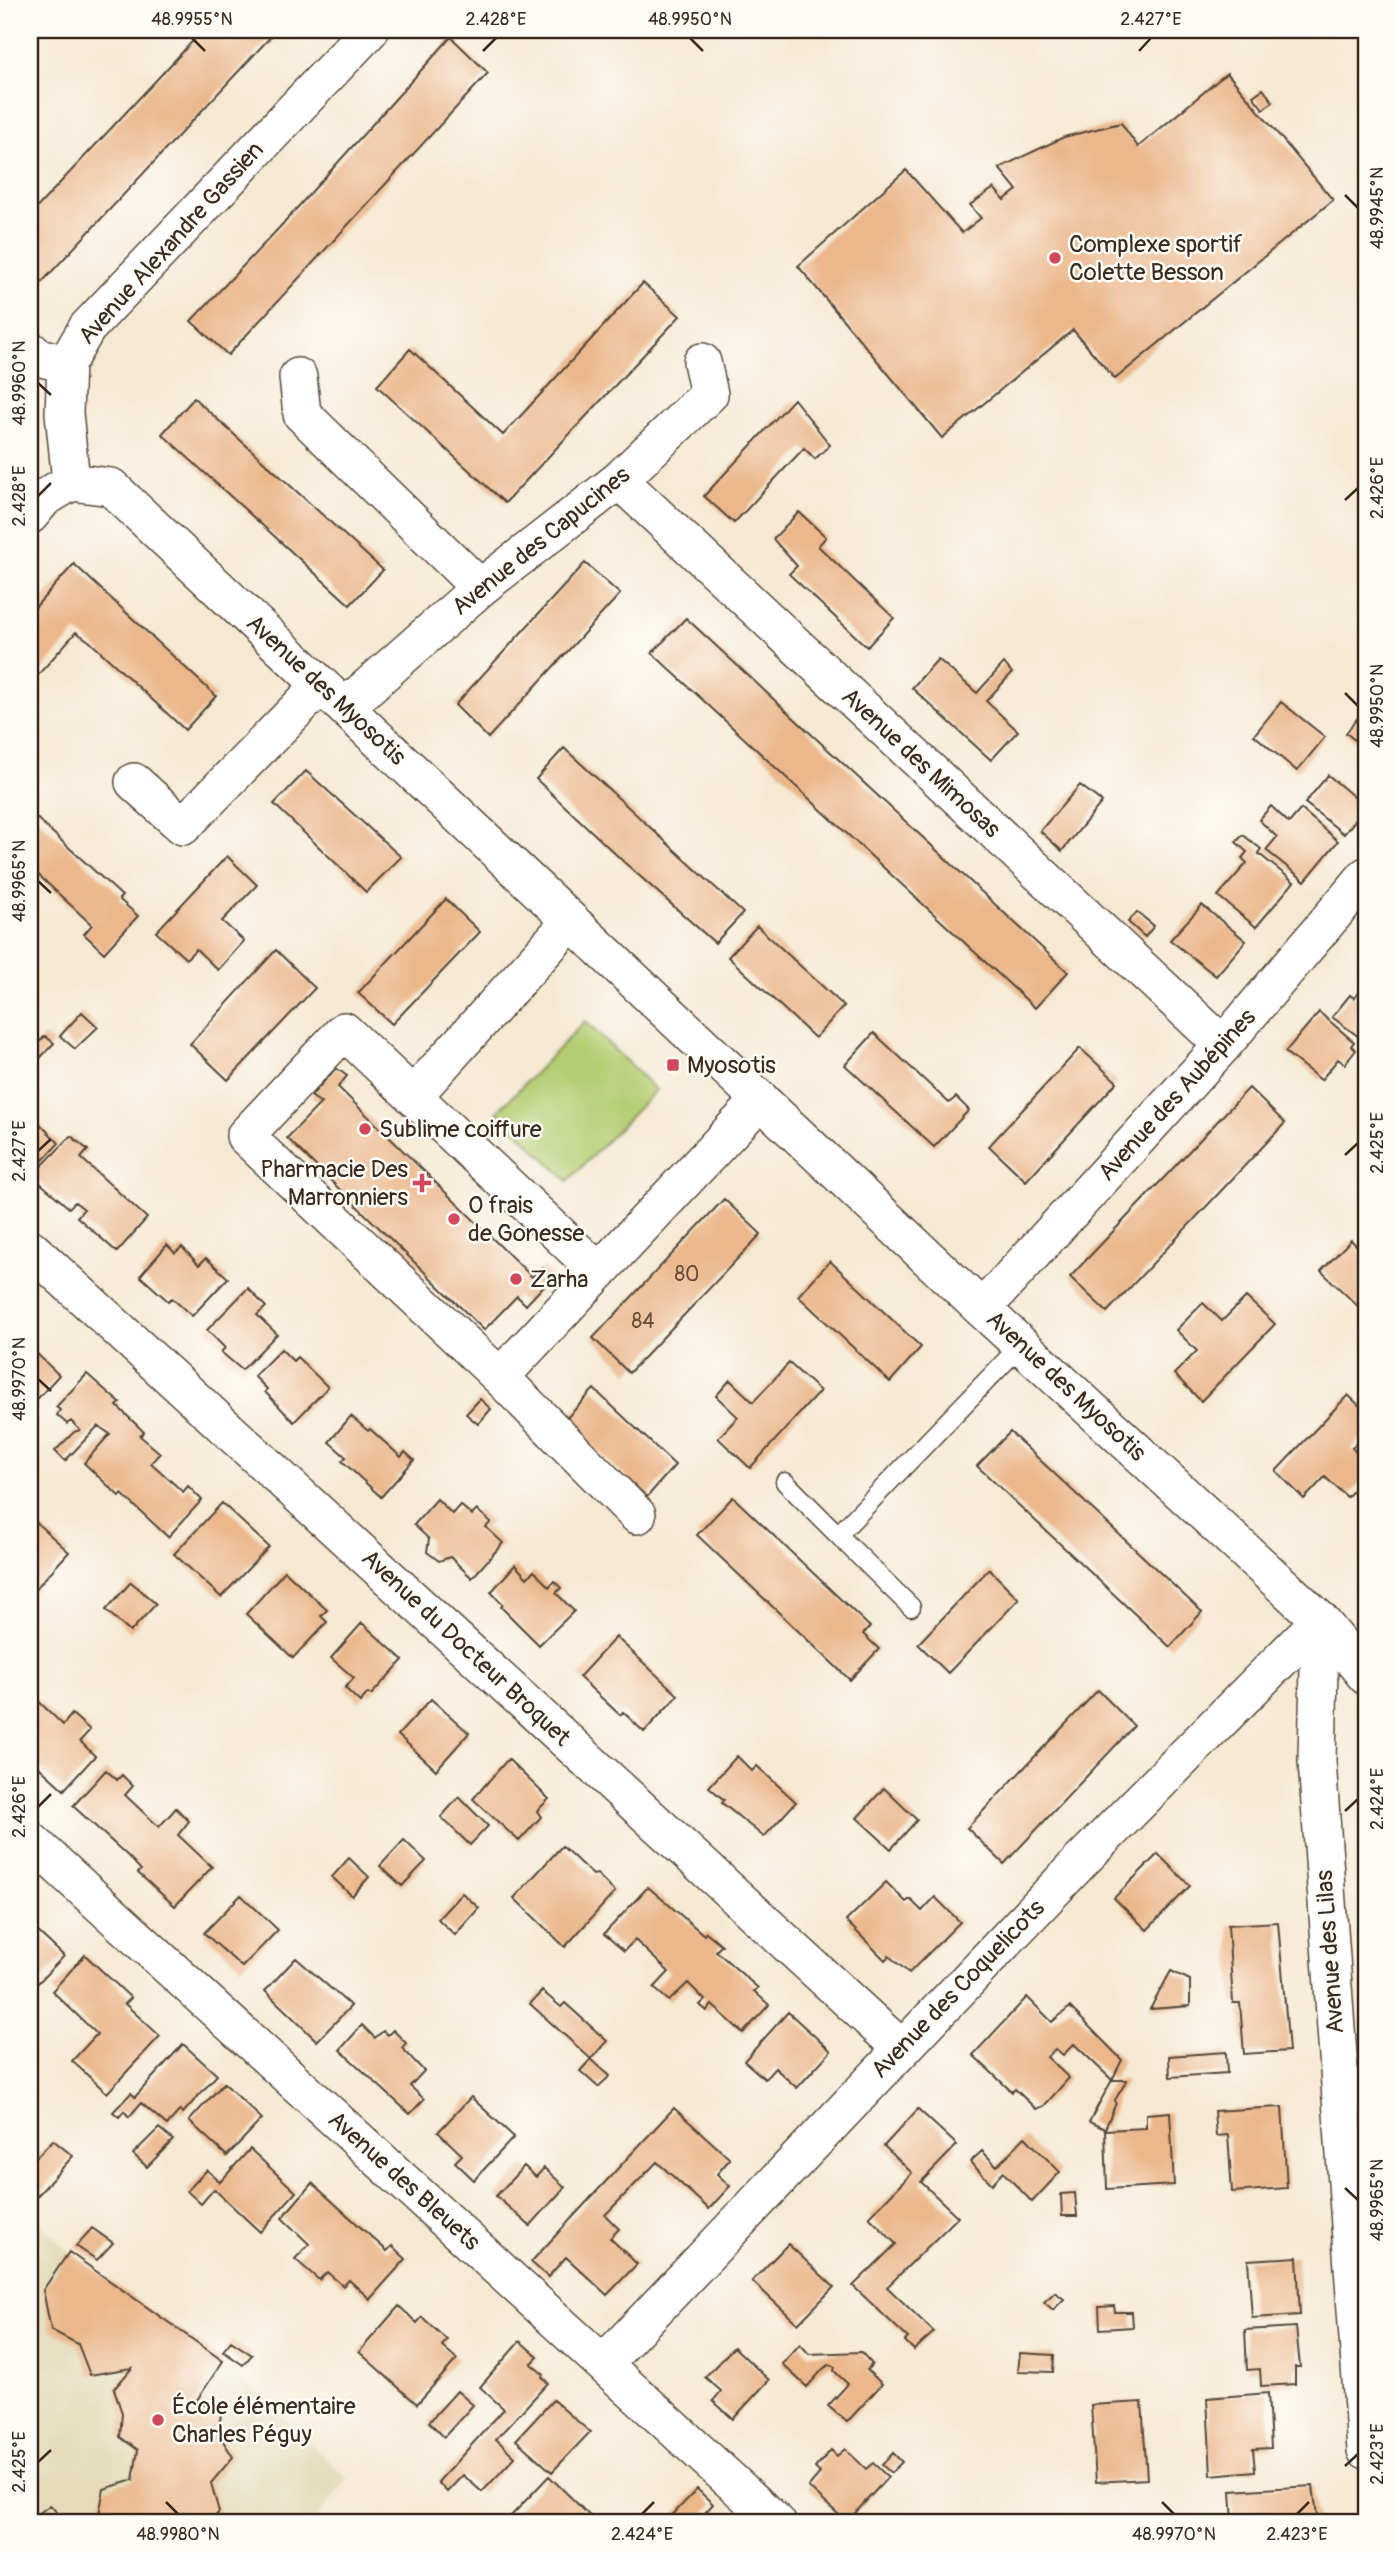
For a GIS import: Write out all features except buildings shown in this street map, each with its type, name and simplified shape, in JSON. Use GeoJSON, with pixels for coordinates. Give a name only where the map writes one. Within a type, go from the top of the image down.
{"type":"FeatureCollection","features":[{"type":"Feature","properties":{"kind":"street","name":"Avenue Alexandre Gassien"},"geometry":{"type":"LineString","coordinates":[[71,482],[64,413],[66,364],[87,328],[370,30]]}},
{"type":"Feature","properties":{"kind":"street"},"geometry":{"type":"LineString","coordinates":[[30,350],[38,357],[66,364]]}},
{"type":"Feature","properties":{"kind":"street","name":"Avenue des Capucines"},"geometry":{"type":"LineString","coordinates":[[134,782],[183,826],[333,696],[480,588],[619,480],[709,394],[702,362]]}},
{"type":"Feature","properties":{"kind":"street"},"geometry":{"type":"LineString","coordinates":[[298,377],[302,414],[480,588]]}},
{"type":"Feature","properties":{"kind":"street","name":"Avenue des Mimosas"},"geometry":{"type":"LineString","coordinates":[[619,480],[1223,1045]]}},
{"type":"Feature","properties":{"kind":"street"},"geometry":{"type":"LineString","coordinates":[[30,515],[44,498],[71,482]]}},
{"type":"Feature","properties":{"kind":"street","name":"Avenue des Myosotis"},"geometry":{"type":"LineString","coordinates":[[71,482],[111,486],[982,1309],[1320,1620],[1366,1676]]}},
{"type":"Feature","properties":{"kind":"street","name":"Avenue des Aubépines"},"geometry":{"type":"LineString","coordinates":[[982,1309],[1223,1045],[1366,876]]}},
{"type":"Feature","properties":{"kind":"street"},"geometry":{"type":"LineString","coordinates":[[413,1096],[571,921]]}},
{"type":"Feature","properties":{"kind":"street"},"geometry":{"type":"LineString","coordinates":[[599,1272],[344,1031],[245,1136],[500,1377],[637,1515]]}},
{"type":"Feature","properties":{"kind":"street"},"geometry":{"type":"LineString","coordinates":[[500,1377],[761,1100]]}},
{"type":"Feature","properties":{"kind":"street","name":"Avenue du Docteur Broquet"},"geometry":{"type":"LineString","coordinates":[[30,1248],[901,2049]]}},
{"type":"Feature","properties":{"kind":"street","name":"Avenue des Coquelicots"},"geometry":{"type":"LineString","coordinates":[[603,2364],[1080,1861],[1320,1620]]}},
{"type":"Feature","properties":{"kind":"street","name":"Avenue des Lilas"},"geometry":{"type":"LineString","coordinates":[[1320,1620],[1317,1761],[1366,2450]]}},
{"type":"Feature","properties":{"kind":"street","name":"Avenue des Bleuets"},"geometry":{"type":"LineString","coordinates":[[30,1840],[777,2523]]}},
{"type":"Feature","properties":{"kind":"lane"},"geometry":{"type":"LineString","coordinates":[[838,1535],[1021,1345]]}},
{"type":"Feature","properties":{"kind":"lane"},"geometry":{"type":"LineString","coordinates":[[785,1482],[911,1607]]}},
{"type":"Feature","properties":{"kind":"shaded area","name":"École élémentaire Charles Péguy"},"geometry":{"type":"Polygon","coordinates":[[[30,2214],[69,2252],[223,2361],[348,2479],[312,2523],[30,2523],[30,2214]]]}},
{"type":"Feature","properties":{"kind":"green space"},"geometry":{"type":"Polygon","coordinates":[[[585,1021],[656,1090],[568,1181],[497,1112],[585,1021]]]}},
{"type":"Feature","properties":{"kind":"place","name":"Complexe sportif Colette Besson"},"geometry":{"type":"Point","coordinates":[1055,258]}},
{"type":"Feature","properties":{"kind":"place","name":"Myosotis"},"geometry":{"type":"Point","coordinates":[673,1065]}},
{"type":"Feature","properties":{"kind":"place","name":"Sublime coiffure"},"geometry":{"type":"Point","coordinates":[365,1129]}},
{"type":"Feature","properties":{"kind":"place","name":"Pharmacie Des Marronniers"},"geometry":{"type":"Point","coordinates":[422,1183]}},
{"type":"Feature","properties":{"kind":"place","name":"O frais de Gonesse"},"geometry":{"type":"Point","coordinates":[454,1219]}},
{"type":"Feature","properties":{"kind":"place","name":"Zarha"},"geometry":{"type":"Point","coordinates":[516,1279]}},
{"type":"Feature","properties":{"kind":"place","name":"École élémentaire Charles Péguy"},"geometry":{"type":"Point","coordinates":[158,2420]}}]}
